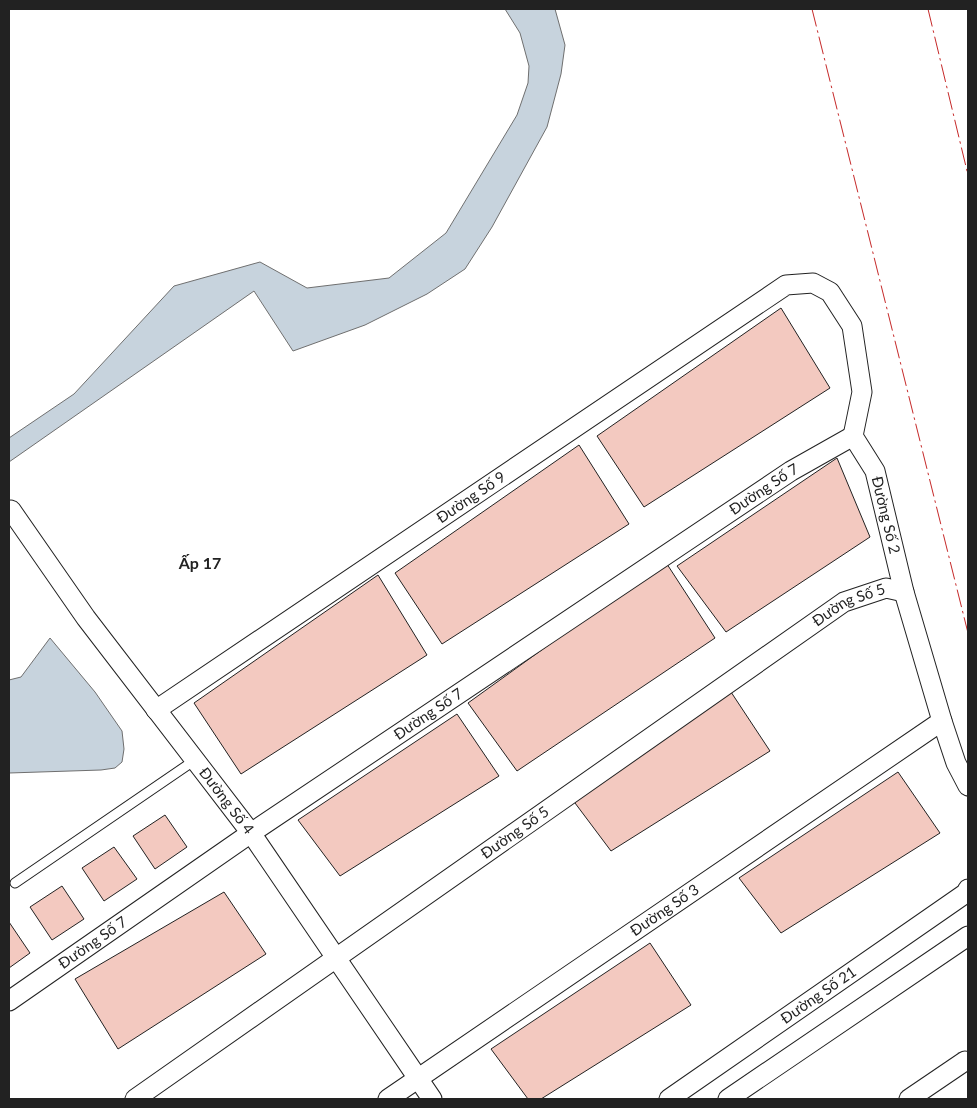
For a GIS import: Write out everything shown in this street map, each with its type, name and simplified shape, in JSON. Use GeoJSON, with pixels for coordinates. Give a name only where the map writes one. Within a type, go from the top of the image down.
{"type":"FeatureCollection","features":[{"type":"Feature","properties":{"kind":"street","name":"Đường Số 9"},"geometry":{"type":"LineString","coordinates":[[156,710],[786,285],[813,283],[830,292],[852,326],[862,392],[853,436]]}},
{"type":"Feature","properties":{"kind":"street","name":"Đường Số 2"},"geometry":{"type":"LineString","coordinates":[[853,436],[875,470],[904,592],[942,721],[956,763],[968,786]]}},
{"type":"Feature","properties":{"kind":"street","name":"Đường Số 7"},"geometry":{"type":"LineString","coordinates":[[9,1001],[251,833],[791,471],[853,436]]}},
{"type":"Feature","properties":{"kind":"street","name":"Đường Số 4"},"geometry":{"type":"LineString","coordinates":[[11,510],[86,618],[251,833],[432,1099]]}},
{"type":"Feature","properties":{"kind":"street","name":"Đường Số 5"},"geometry":{"type":"LineString","coordinates":[[135,1099],[844,602],[886,588],[904,592]]}},
{"type":"Feature","properties":{"kind":"street","name":"Đường Số 3"},"geometry":{"type":"LineString","coordinates":[[388,1099],[942,721]]}},
{"type":"Feature","properties":{"kind":"street","name":"Đường Số 21"},"geometry":{"type":"LineString","coordinates":[[669,1099],[966,893],[968,889]]}},
{"type":"Feature","properties":{"kind":"street"},"geometry":{"type":"LineString","coordinates":[[728,1099],[968,936]]}},
{"type":"Feature","properties":{"kind":"street"},"geometry":{"type":"LineString","coordinates":[[909,1099],[965,1061]]}},
{"type":"Feature","properties":{"kind":"lane"},"geometry":{"type":"LineString","coordinates":[[15,883],[195,760]]}},
{"type":"Feature","properties":{"kind":"shaded area"},"geometry":{"type":"Polygon","coordinates":[[[505,9],[555,9],[565,45],[561,74],[547,127],[492,227],[465,269],[427,294],[365,325],[293,351],[254,291],[9,462],[9,438],[74,394],[174,286],[260,262],[307,288],[389,278],[446,233],[517,115],[528,83],[529,66],[520,33],[505,9]]]}},
{"type":"Feature","properties":{"kind":"shaded area"},"geometry":{"type":"Polygon","coordinates":[[[50,638],[95,692],[122,731],[124,749],[122,762],[115,768],[9,773],[9,680],[21,677],[50,638]]]}},
{"type":"Feature","properties":{"kind":"building"},"geometry":{"type":"Polygon","coordinates":[[[781,308],[830,388],[644,507],[597,436],[781,308]]]}},
{"type":"Feature","properties":{"kind":"building"},"geometry":{"type":"Polygon","coordinates":[[[579,445],[629,524],[442,644],[395,573],[579,445]]]}},
{"type":"Feature","properties":{"kind":"building"},"geometry":{"type":"Polygon","coordinates":[[[837,458],[870,537],[726,632],[677,566],[837,458]]]}},
{"type":"Feature","properties":{"kind":"building"},"geometry":{"type":"Polygon","coordinates":[[[665,561],[715,638],[517,771],[468,703],[665,561]]]}},
{"type":"Feature","properties":{"kind":"building"},"geometry":{"type":"Polygon","coordinates":[[[378,575],[427,655],[241,774],[194,703],[378,575]]]}},
{"type":"Feature","properties":{"kind":"building"},"geometry":{"type":"Polygon","coordinates":[[[729,689],[770,751],[611,851],[569,795],[729,689]]]}},
{"type":"Feature","properties":{"kind":"building"},"geometry":{"type":"Polygon","coordinates":[[[457,714],[499,776],[340,876],[298,820],[457,714]]]}},
{"type":"Feature","properties":{"kind":"building"},"geometry":{"type":"Polygon","coordinates":[[[898,772],[940,833],[781,933],[739,878],[898,772]]]}},
{"type":"Feature","properties":{"kind":"building"},"geometry":{"type":"Polygon","coordinates":[[[165,815],[187,847],[155,869],[133,836],[165,815]]]}},
{"type":"Feature","properties":{"kind":"building"},"geometry":{"type":"Polygon","coordinates":[[[114,847],[137,879],[104,901],[82,868],[114,847]]]}},
{"type":"Feature","properties":{"kind":"building"},"geometry":{"type":"Polygon","coordinates":[[[62,886],[84,919],[52,940],[30,907],[62,886]]]}},
{"type":"Feature","properties":{"kind":"building"},"geometry":{"type":"Polygon","coordinates":[[[224,892],[266,954],[118,1049],[75,979],[224,892]]]}},
{"type":"Feature","properties":{"kind":"building"},"geometry":{"type":"Polygon","coordinates":[[[9,922],[30,953],[9,968],[9,922]]]}},
{"type":"Feature","properties":{"kind":"building"},"geometry":{"type":"Polygon","coordinates":[[[650,943],[691,1005],[541,1099],[528,1099],[491,1049],[650,943]]]}},
{"type":"Feature","properties":{"kind":"power"},"geometry":{"type":"LineString","coordinates":[[812,9],[968,633]]}},
{"type":"Feature","properties":{"kind":"power"},"geometry":{"type":"LineString","coordinates":[[928,9],[968,175]]}},
{"type":"Feature","properties":{"kind":"district","name":"Ấp 17"},"geometry":{"type":"Point","coordinates":[200,563]}}]}
